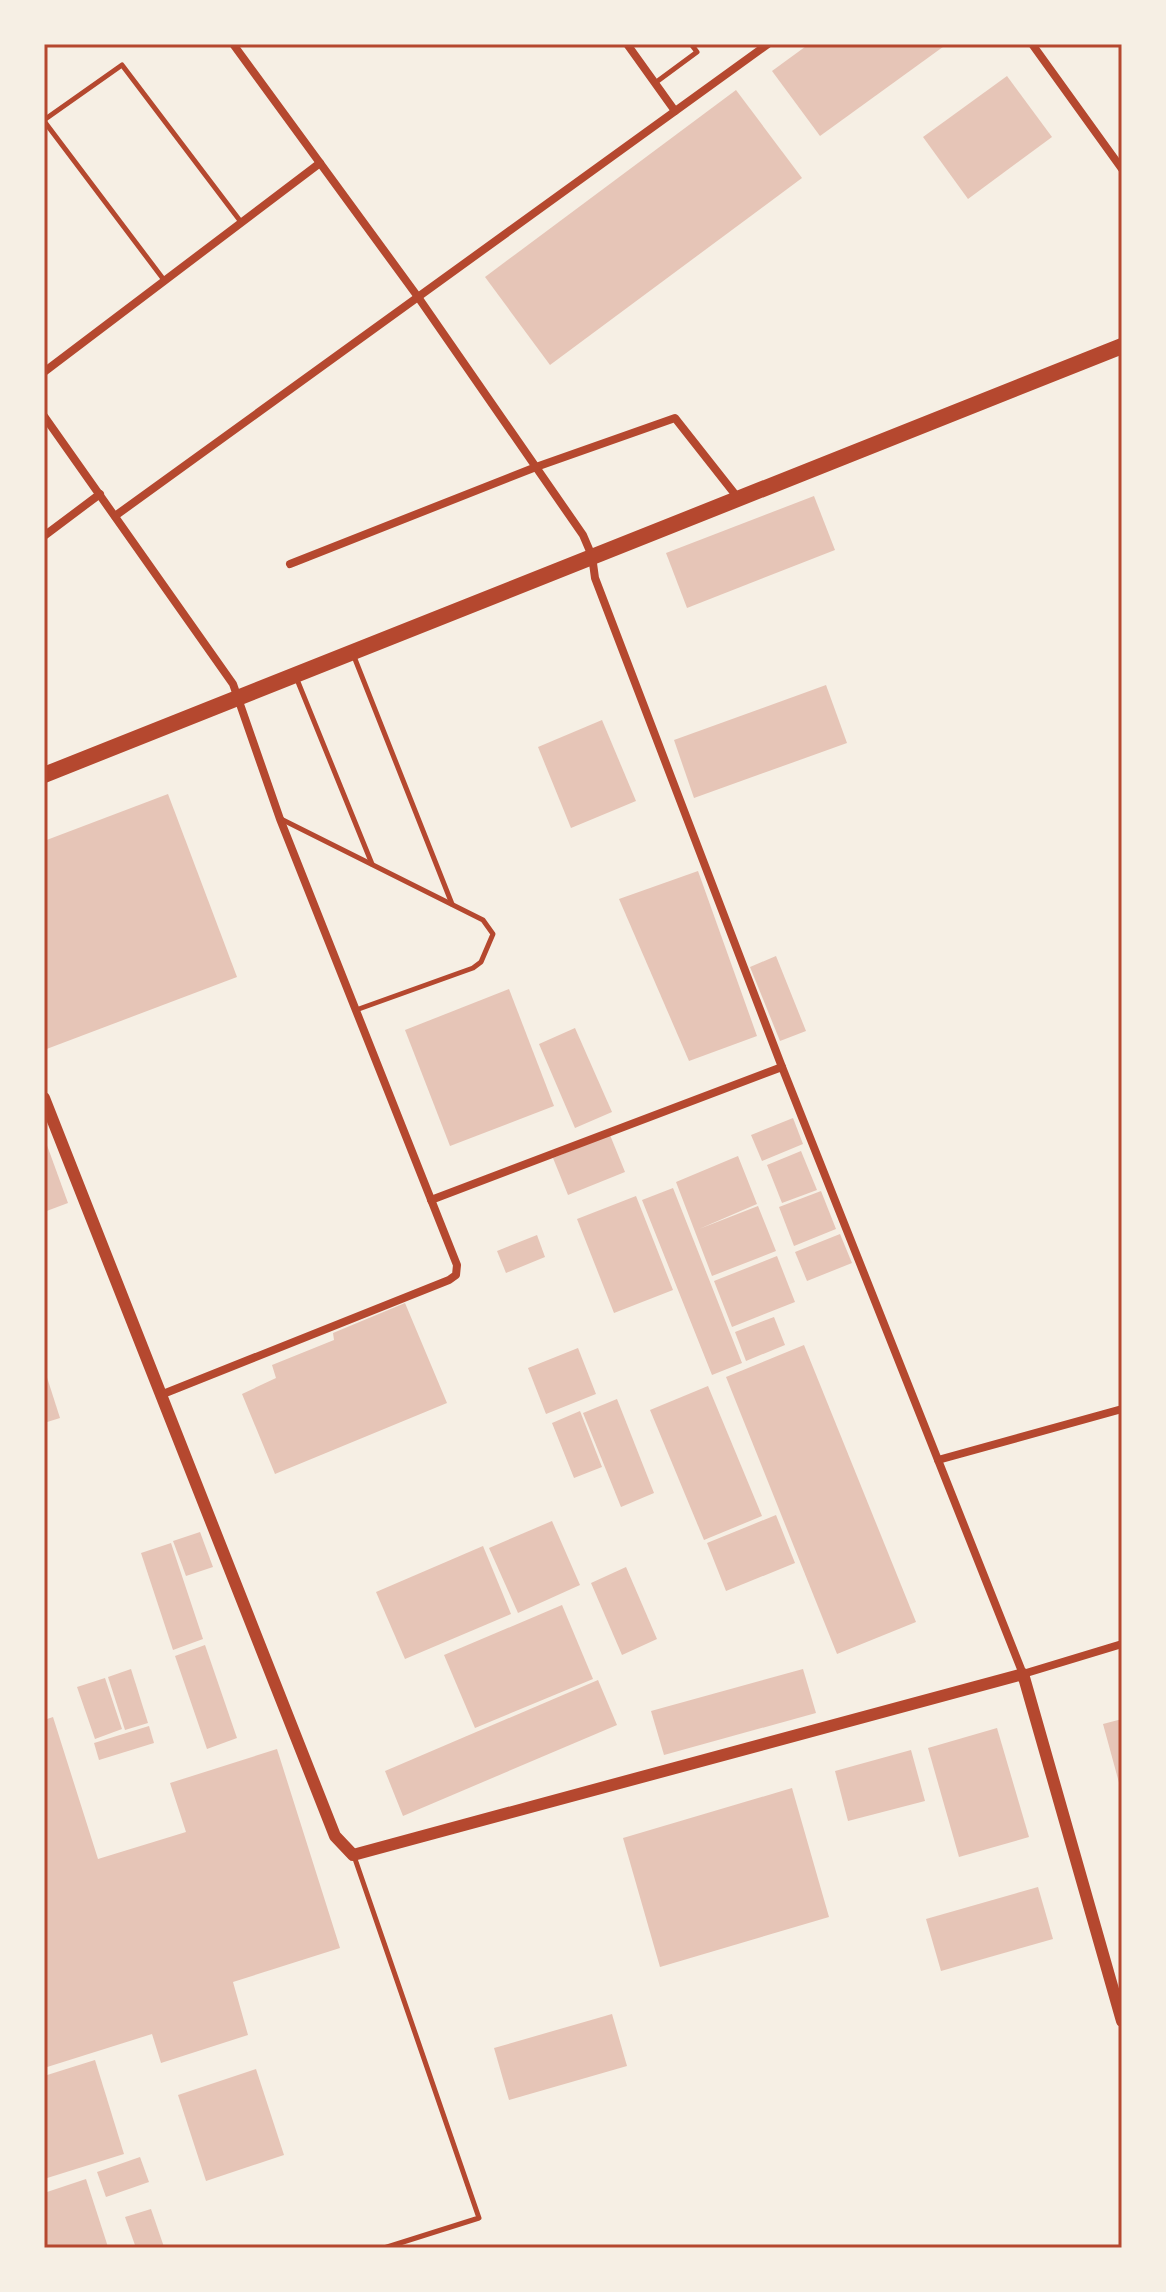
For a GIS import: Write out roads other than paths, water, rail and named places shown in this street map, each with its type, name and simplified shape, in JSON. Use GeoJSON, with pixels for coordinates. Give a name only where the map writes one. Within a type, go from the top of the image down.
{"type":"FeatureCollection","features":[{"type":"Feature","properties":{"kind":"main road"},"geometry":{"type":"LineString","coordinates":[[44,775],[1122,346]]}},
{"type":"Feature","properties":{"kind":"street"},"geometry":{"type":"LineString","coordinates":[[233,44],[418,297],[583,535],[592,556],[595,578],[782,1067],[1023,1674],[1117,1979],[1122,2021]]}},
{"type":"Feature","properties":{"kind":"street"},"geometry":{"type":"LineString","coordinates":[[627,44],[675,111]]}},
{"type":"Feature","properties":{"kind":"street"},"geometry":{"type":"LineString","coordinates":[[115,516],[768,44]]}},
{"type":"Feature","properties":{"kind":"street"},"geometry":{"type":"LineString","coordinates":[[1032,44],[1122,169]]}},
{"type":"Feature","properties":{"kind":"street"},"geometry":{"type":"LineString","coordinates":[[44,372],[320,163]]}},
{"type":"Feature","properties":{"kind":"street"},"geometry":{"type":"LineString","coordinates":[[44,418],[233,684],[280,819],[457,1265],[456,1275],[449,1280],[163,1394]]}},
{"type":"Feature","properties":{"kind":"street"},"geometry":{"type":"LineString","coordinates":[[290,564],[536,467],[675,418],[738,498]]}},
{"type":"Feature","properties":{"kind":"street"},"geometry":{"type":"LineString","coordinates":[[44,536],[100,494]]}},
{"type":"Feature","properties":{"kind":"street"},"geometry":{"type":"LineString","coordinates":[[431,1200],[782,1067]]}},
{"type":"Feature","properties":{"kind":"street"},"geometry":{"type":"LineString","coordinates":[[44,1098],[335,1836],[353,1855],[1023,1674],[1122,1644]]}},
{"type":"Feature","properties":{"kind":"street"},"geometry":{"type":"LineString","coordinates":[[938,1460],[1122,1409]]}},
{"type":"Feature","properties":{"kind":"lane"},"geometry":{"type":"LineString","coordinates":[[655,83],[697,52],[691,44]]}},
{"type":"Feature","properties":{"kind":"lane"},"geometry":{"type":"LineString","coordinates":[[165,281],[44,121],[122,65],[242,222]]}},
{"type":"Feature","properties":{"kind":"lane"},"geometry":{"type":"LineString","coordinates":[[353,653],[452,904]]}},
{"type":"Feature","properties":{"kind":"lane"},"geometry":{"type":"LineString","coordinates":[[296,676],[373,865]]}},
{"type":"Feature","properties":{"kind":"lane"},"geometry":{"type":"LineString","coordinates":[[280,819],[483,920],[493,934],[481,962],[473,968],[356,1010]]}},
{"type":"Feature","properties":{"kind":"lane"},"geometry":{"type":"LineString","coordinates":[[353,1855],[479,2218],[384,2248]]}}]}
